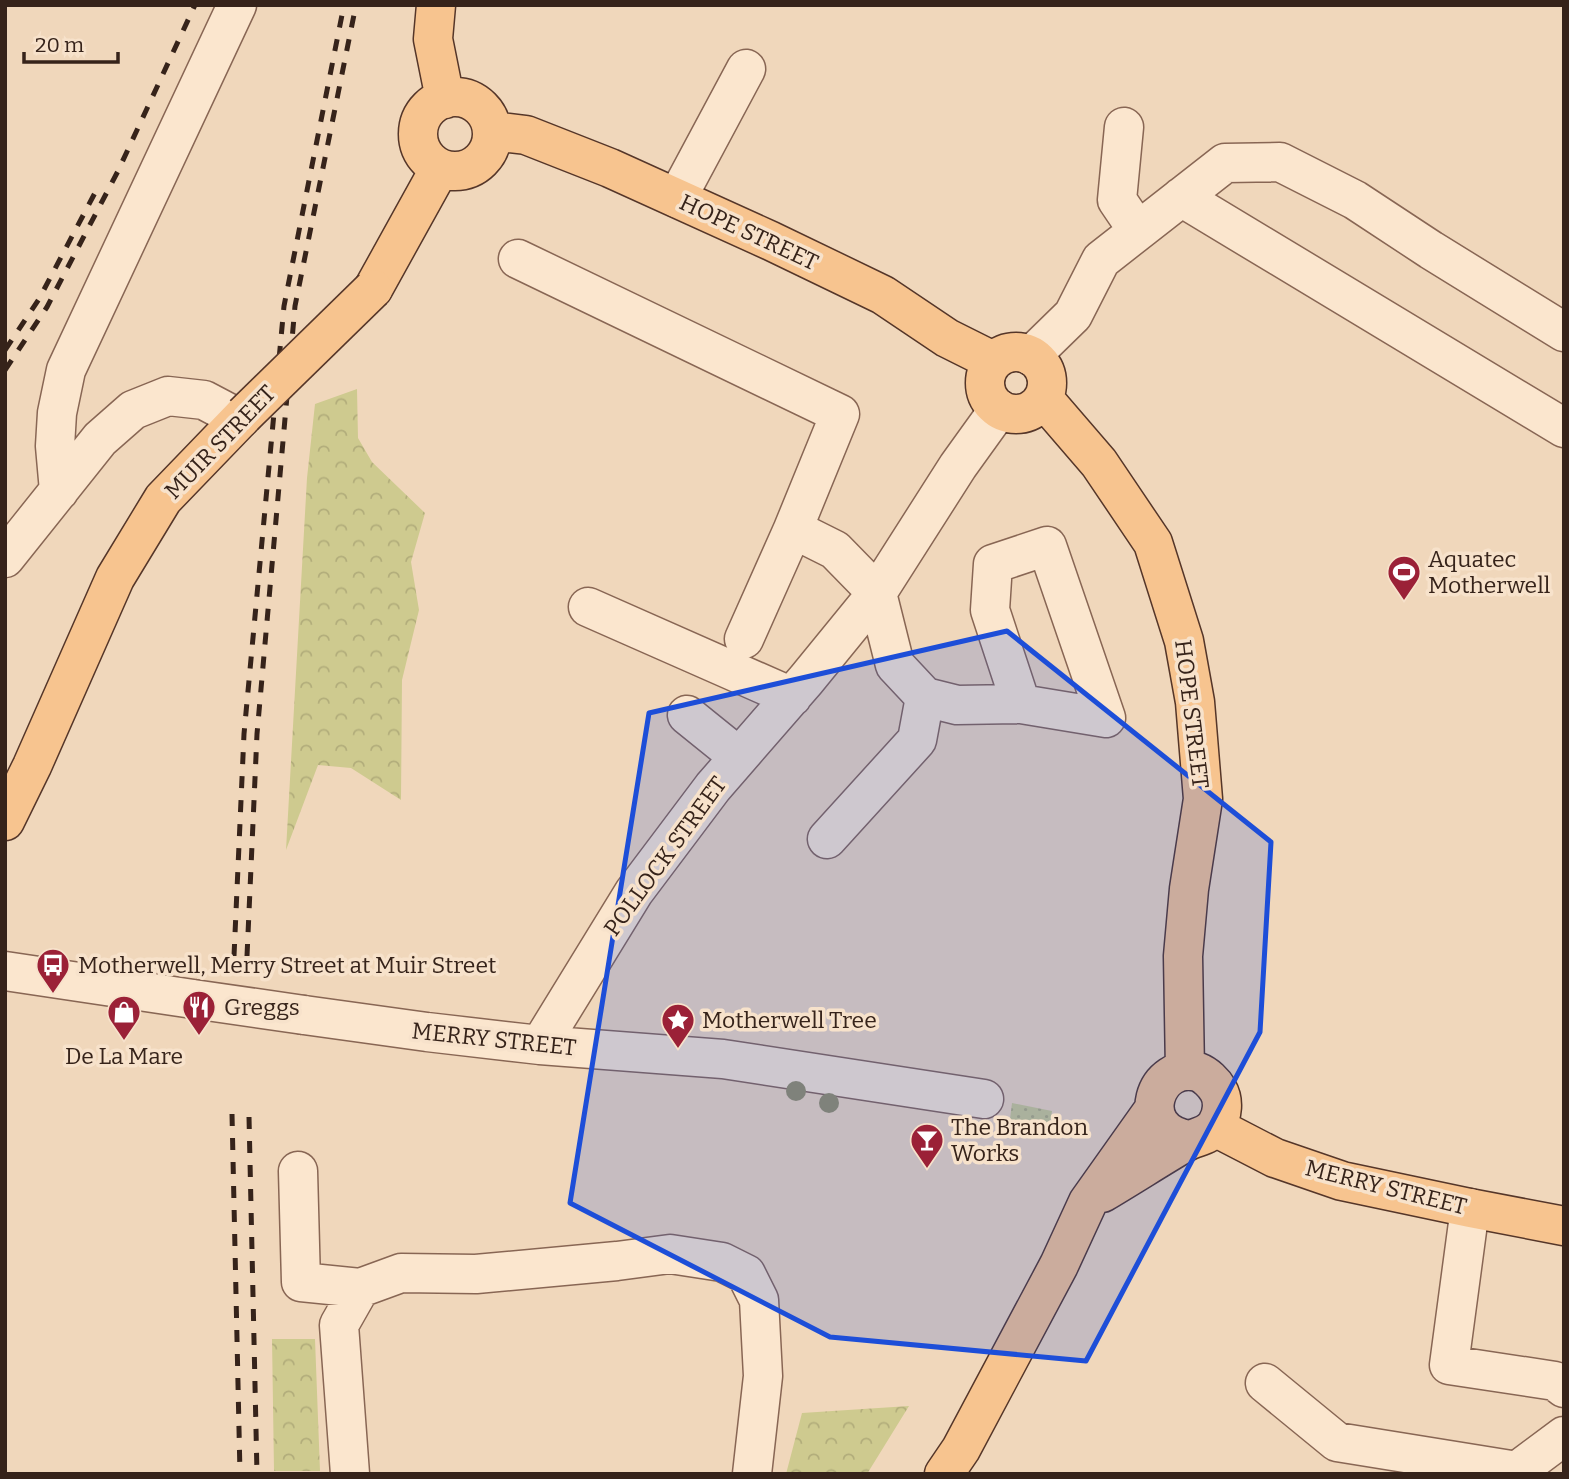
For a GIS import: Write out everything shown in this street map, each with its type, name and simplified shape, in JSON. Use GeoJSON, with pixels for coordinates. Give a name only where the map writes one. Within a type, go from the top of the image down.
{"type":"FeatureCollection","features":[{"type":"Feature","properties":{"kind":"main road"},"geometry":{"type":"LineString","coordinates":[[436,5],[433,39],[445,99]]}},
{"type":"Feature","properties":{"kind":"main road"},"geometry":{"type":"LineString","coordinates":[[458,97],[477,104],[488,116],[493,131],[487,153],[464,170],[440,168],[424,152],[419,140],[422,118],[429,108],[445,99],[458,97]]}},
{"type":"Feature","properties":{"kind":"main road","name":"HOPE STREET"},"geometry":{"type":"LineString","coordinates":[[493,131],[526,135],[610,168],[771,241],[883,295],[947,338],[993,361]]}},
{"type":"Feature","properties":{"kind":"main road","name":"MUIR STREET"},"geometry":{"type":"LineString","coordinates":[[5,821],[115,579],[163,499],[242,417],[373,289],[440,168]]}},
{"type":"Feature","properties":{"kind":"main road"},"geometry":{"type":"LineString","coordinates":[[1016,351],[1031,356],[1044,370],[1046,380],[1043,398],[1030,410],[1020,413],[1010,414],[999,409],[991,401],[985,388],[985,377],[993,361],[1016,351]]}},
{"type":"Feature","properties":{"kind":"main road","name":"HOPE STREET"},"geometry":{"type":"LineString","coordinates":[[1043,398],[1099,463],[1153,543],[1184,641],[1195,702],[1203,799],[1189,889],[1183,956],[1185,1071]]}},
{"type":"Feature","properties":{"kind":"main road"},"geometry":{"type":"LineString","coordinates":[[1088,1202],[1202,1134],[1220,1118],[1221,1095],[1208,1078],[1199,1072],[1185,1071],[1172,1076],[1156,1093],[1154,1109],[1158,1123],[1166,1132],[1177,1138],[1202,1134]]}},
{"type":"Feature","properties":{"kind":"main road"},"geometry":{"type":"LineString","coordinates":[[944,1474],[961,1449],[1059,1265],[1088,1202],[1154,1109]]}},
{"type":"Feature","properties":{"kind":"main road","name":"MERRY STREET"},"geometry":{"type":"LineString","coordinates":[[1202,1134],[1342,1181],[1564,1226]]}},
{"type":"Feature","properties":{"kind":"street"},"geometry":{"type":"LineString","coordinates":[[59,491],[55,446],[57,413],[66,370],[237,5]]}},
{"type":"Feature","properties":{"kind":"street"},"geometry":{"type":"LineString","coordinates":[[677,198],[746,69]]}},
{"type":"Feature","properties":{"kind":"street"},"geometry":{"type":"LineString","coordinates":[[1124,127],[1117,200],[1138,231]]}},
{"type":"Feature","properties":{"kind":"street"},"geometry":{"type":"LineString","coordinates":[[1031,356],[1073,315],[1101,260],[1225,163],[1280,162],[1355,200],[1564,332]]}},
{"type":"Feature","properties":{"kind":"street"},"geometry":{"type":"LineString","coordinates":[[1181,197],[1564,428]]}},
{"type":"Feature","properties":{"kind":"street"},"geometry":{"type":"LineString","coordinates":[[518,259],[840,414],[744,639]]}},
{"type":"Feature","properties":{"kind":"street"},"geometry":{"type":"LineString","coordinates":[[5,558],[100,439],[133,410],[168,396],[204,400],[242,417]]}},
{"type":"Feature","properties":{"kind":"street","name":"POLLOCK STREET"},"geometry":{"type":"LineString","coordinates":[[540,1045],[634,892],[713,787],[877,593],[958,466],[999,409]]}},
{"type":"Feature","properties":{"kind":"street"},"geometry":{"type":"LineString","coordinates":[[793,529],[835,550],[877,593],[895,666],[925,697],[957,705],[1021,704]]}},
{"type":"Feature","properties":{"kind":"street"},"geometry":{"type":"LineString","coordinates":[[588,607],[799,688]]}},
{"type":"Feature","properties":{"kind":"street"},"geometry":{"type":"LineString","coordinates":[[827,839],[917,740],[925,697]]}},
{"type":"Feature","properties":{"kind":"street"},"geometry":{"type":"LineString","coordinates":[[687,715],[739,757]]}},
{"type":"Feature","properties":{"kind":"street","name":"MERRY STREET"},"geometry":{"type":"LineString","coordinates":[[5,971],[427,1032],[540,1045],[723,1059],[984,1099]]}},
{"type":"Feature","properties":{"kind":"street"},"geometry":{"type":"LineString","coordinates":[[298,1171],[301,1282],[360,1288],[401,1273],[476,1274],[670,1254],[722,1262],[746,1273],[759,1300],[763,1376],[752,1474]]}},
{"type":"Feature","properties":{"kind":"street"},"geometry":{"type":"LineString","coordinates":[[1470,1208],[1449,1365],[1555,1381],[1564,1388]]}},
{"type":"Feature","properties":{"kind":"street"},"geometry":{"type":"LineString","coordinates":[[350,1474],[339,1325],[360,1288]]}},
{"type":"Feature","properties":{"kind":"street"},"geometry":{"type":"LineString","coordinates":[[1265,1383],[1337,1442],[1517,1471],[1564,1436]]}},
{"type":"Feature","properties":{"kind":"highlighted area"},"geometry":{"type":"Polygon","coordinates":[[[1007,631],[1271,842],[1260,1032],[1086,1361],[830,1337],[570,1203],[649,713],[1007,631]]]}},
{"type":"Feature","properties":{"kind":"green space"},"geometry":{"type":"Polygon","coordinates":[[[357,389],[358,438],[372,462],[425,513],[411,562],[419,610],[402,680],[401,800],[351,768],[318,765],[286,850],[307,478],[315,404],[357,389]]]}},
{"type":"Feature","properties":{"kind":"green space"},"geometry":{"type":"Polygon","coordinates":[[[1012,1103],[1052,1111],[1048,1137],[1010,1119],[1012,1103]]]}},
{"type":"Feature","properties":{"kind":"green space"},"geometry":{"type":"Polygon","coordinates":[[[272,1339],[315,1339],[320,1471],[274,1471],[272,1339]]]}},
{"type":"Feature","properties":{"kind":"green space"},"geometry":{"type":"Polygon","coordinates":[[[909,1406],[867,1474],[786,1474],[802,1413],[909,1406]]]}},
{"type":"Feature","properties":{"kind":"railway"},"geometry":{"type":"LineString","coordinates":[[5,370],[47,307],[118,171],[195,5]]}},
{"type":"Feature","properties":{"kind":"railway"},"geometry":{"type":"LineString","coordinates":[[234,956],[244,734],[284,306],[344,5]]}},
{"type":"Feature","properties":{"kind":"railway"},"geometry":{"type":"LineString","coordinates":[[247,956],[257,734],[295,306],[356,5]]}},
{"type":"Feature","properties":{"kind":"railway"},"geometry":{"type":"LineString","coordinates":[[5,350],[39,299],[97,189]]}},
{"type":"Feature","properties":{"kind":"railway"},"geometry":{"type":"LineString","coordinates":[[232,1114],[240,1474]]}},
{"type":"Feature","properties":{"kind":"railway"},"geometry":{"type":"LineString","coordinates":[[249,1117],[257,1474]]}},
{"type":"Feature","properties":{"kind":"place","name":"Aquatec Motherwell"},"geometry":{"type":"Point","coordinates":[1404,602]}},
{"type":"Feature","properties":{"kind":"place","name":"Motherwell, Merry Street at Muir Street"},"geometry":{"type":"Point","coordinates":[53,995]}},
{"type":"Feature","properties":{"kind":"place","name":"Greggs"},"geometry":{"type":"Point","coordinates":[199,1037]}},
{"type":"Feature","properties":{"kind":"place","name":"De La Mare"},"geometry":{"type":"Point","coordinates":[124,1042]}},
{"type":"Feature","properties":{"kind":"place","name":"Motherwell Tree"},"geometry":{"type":"Point","coordinates":[678,1050]}},
{"type":"Feature","properties":{"kind":"place","name":"The Brandon Works"},"geometry":{"type":"Point","coordinates":[927,1170]}}]}
